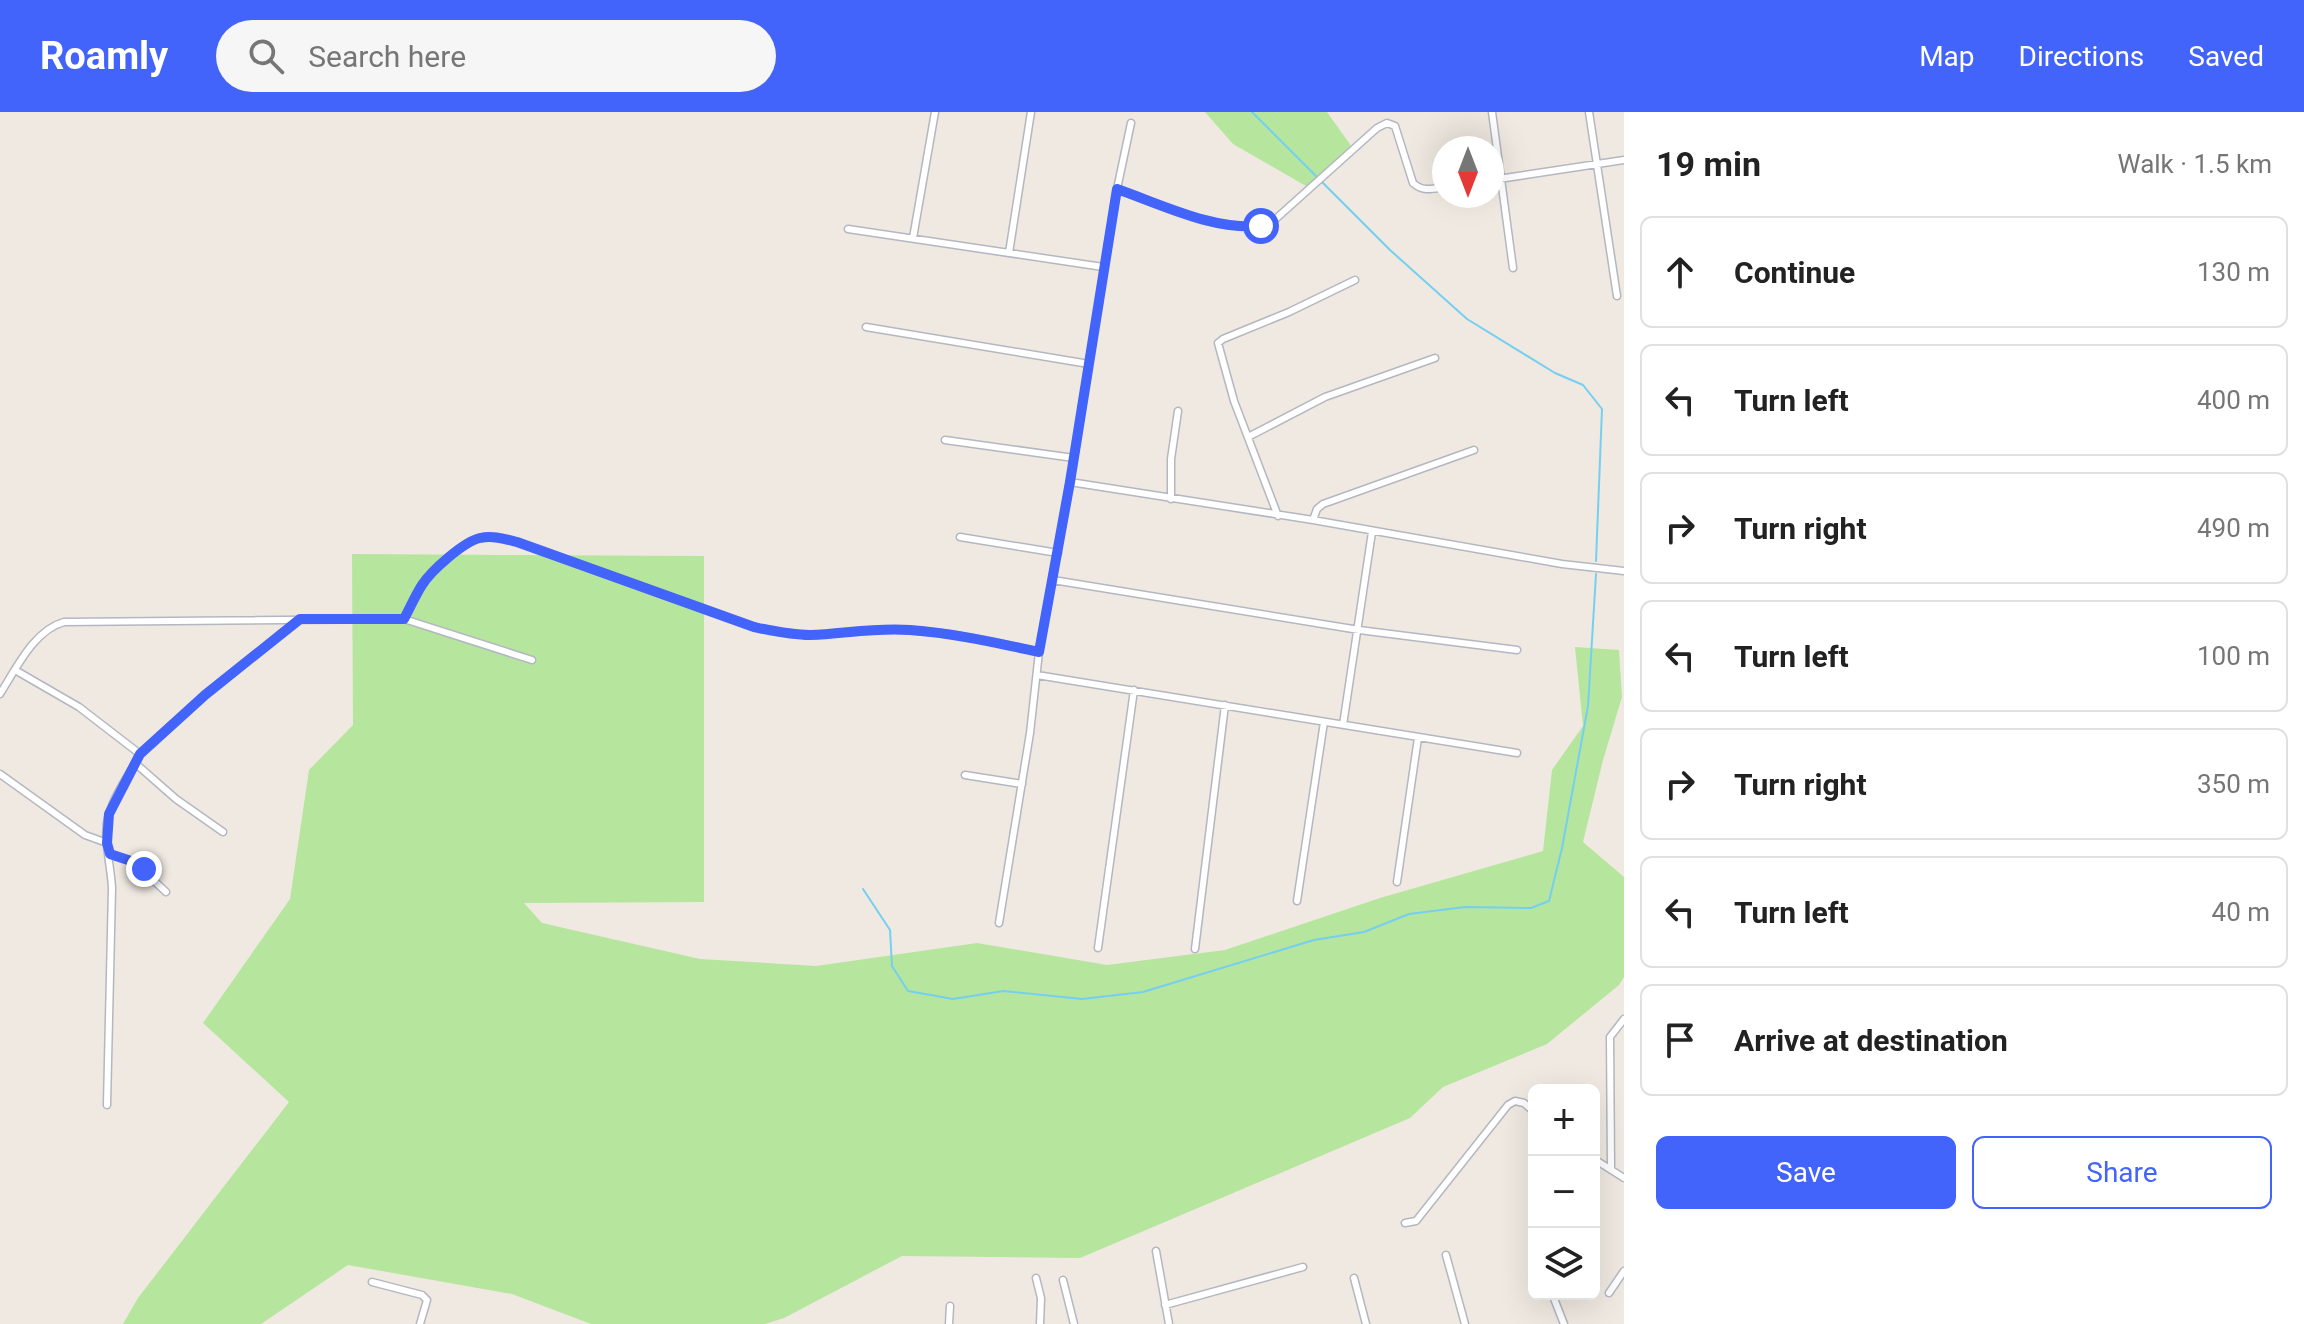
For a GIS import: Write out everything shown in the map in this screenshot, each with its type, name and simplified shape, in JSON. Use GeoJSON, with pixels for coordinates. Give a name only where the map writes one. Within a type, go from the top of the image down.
{"type":"FeatureCollection","features":[{"type":"Feature","properties":{"kind":"street"},"geometry":{"type":"LineString","coordinates":[[913,238],[935,112]]}},
{"type":"Feature","properties":{"kind":"street"},"geometry":{"type":"LineString","coordinates":[[1009,253],[1031,112]]}},
{"type":"Feature","properties":{"kind":"street"},"geometry":{"type":"LineString","coordinates":[[1492,112],[1495,136]]}},
{"type":"Feature","properties":{"kind":"street"},"geometry":{"type":"LineString","coordinates":[[1589,112],[1617,296]]}},
{"type":"Feature","properties":{"kind":"street"},"geometry":{"type":"LineString","coordinates":[[999,923],[1022,784],[1039,652],[1074,458],[1103,267],[1131,123]]}},
{"type":"Feature","properties":{"kind":"street"},"geometry":{"type":"LineString","coordinates":[[1117,189],[1206,220],[1247,227],[1270,224],[1377,128],[1387,123],[1395,126],[1413,183],[1419,188],[1432,188]]}},
{"type":"Feature","properties":{"kind":"street"},"geometry":{"type":"LineString","coordinates":[[1504,178],[1624,160]]}},
{"type":"Feature","properties":{"kind":"street"},"geometry":{"type":"LineString","coordinates":[[1504,200],[1513,268]]}},
{"type":"Feature","properties":{"kind":"street"},"geometry":{"type":"LineString","coordinates":[[848,229],[1103,267]]}},
{"type":"Feature","properties":{"kind":"street"},"geometry":{"type":"LineString","coordinates":[[1278,516],[1234,401],[1218,343],[1355,280]]}},
{"type":"Feature","properties":{"kind":"street"},"geometry":{"type":"LineString","coordinates":[[866,327],[1089,364]]}},
{"type":"Feature","properties":{"kind":"street"},"geometry":{"type":"LineString","coordinates":[[1248,437],[1325,397],[1435,358]]}},
{"type":"Feature","properties":{"kind":"street"},"geometry":{"type":"LineString","coordinates":[[1171,499],[1171,459],[1178,411]]}},
{"type":"Feature","properties":{"kind":"street"},"geometry":{"type":"LineString","coordinates":[[945,440],[1074,458]]}},
{"type":"Feature","properties":{"kind":"street"},"geometry":{"type":"LineString","coordinates":[[1313,520],[1317,509],[1323,504],[1474,450]]}},
{"type":"Feature","properties":{"kind":"street"},"geometry":{"type":"LineString","coordinates":[[1070,482],[1313,520],[1562,564],[1624,571]]}},
{"type":"Feature","properties":{"kind":"street"},"geometry":{"type":"LineString","coordinates":[[1343,725],[1372,532]]}},
{"type":"Feature","properties":{"kind":"street"},"geometry":{"type":"LineString","coordinates":[[404,619],[423,584],[440,565],[467,544],[479,538],[494,537],[517,542],[754,627],[784,634],[909,630],[1039,652]]}},
{"type":"Feature","properties":{"kind":"street"},"geometry":{"type":"LineString","coordinates":[[960,537],[1058,553]]}},
{"type":"Feature","properties":{"kind":"street"},"geometry":{"type":"LineString","coordinates":[[1053,580],[1359,630],[1517,650]]}},
{"type":"Feature","properties":{"kind":"street"},"geometry":{"type":"LineString","coordinates":[[107,1105],[111,983],[109,814],[140,754],[205,695],[300,619]]}},
{"type":"Feature","properties":{"kind":"street"},"geometry":{"type":"LineString","coordinates":[[0,694],[41,634],[54,624],[64,622],[404,619],[532,660]]}},
{"type":"Feature","properties":{"kind":"street"},"geometry":{"type":"LineString","coordinates":[[15,670],[79,707],[140,754]]}},
{"type":"Feature","properties":{"kind":"street"},"geometry":{"type":"LineString","coordinates":[[1037,675],[1517,753]]}},
{"type":"Feature","properties":{"kind":"street"},"geometry":{"type":"LineString","coordinates":[[1098,948],[1134,690]]}},
{"type":"Feature","properties":{"kind":"street"},"geometry":{"type":"LineString","coordinates":[[1195,949],[1225,705]]}},
{"type":"Feature","properties":{"kind":"street"},"geometry":{"type":"LineString","coordinates":[[1297,901],[1324,722]]}},
{"type":"Feature","properties":{"kind":"street"},"geometry":{"type":"LineString","coordinates":[[1397,882],[1418,738]]}},
{"type":"Feature","properties":{"kind":"street"},"geometry":{"type":"LineString","coordinates":[[135,763],[176,799],[223,832]]}},
{"type":"Feature","properties":{"kind":"street"},"geometry":{"type":"LineString","coordinates":[[0,774],[85,835],[107,843]]}},
{"type":"Feature","properties":{"kind":"street"},"geometry":{"type":"LineString","coordinates":[[965,775],[1022,784]]}},
{"type":"Feature","properties":{"kind":"street"},"geometry":{"type":"LineString","coordinates":[[110,854],[134,862],[166,892]]}},
{"type":"Feature","properties":{"kind":"street"},"geometry":{"type":"LineString","coordinates":[[1611,1168],[1609,1046],[1610,1037],[1624,1019]]}},
{"type":"Feature","properties":{"kind":"street"},"geometry":{"type":"LineString","coordinates":[[1405,1223],[1416,1221],[1508,1105],[1515,1101],[1528,1107]]}},
{"type":"Feature","properties":{"kind":"street"},"geometry":{"type":"LineString","coordinates":[[1600,1162],[1624,1178]]}},
{"type":"Feature","properties":{"kind":"street"},"geometry":{"type":"LineString","coordinates":[[1156,1251],[1169,1324]]}},
{"type":"Feature","properties":{"kind":"street"},"geometry":{"type":"LineString","coordinates":[[1446,1255],[1465,1324]]}},
{"type":"Feature","properties":{"kind":"street"},"geometry":{"type":"LineString","coordinates":[[1165,1305],[1303,1267]]}},
{"type":"Feature","properties":{"kind":"street"},"geometry":{"type":"LineString","coordinates":[[1609,1293],[1624,1271]]}},
{"type":"Feature","properties":{"kind":"street"},"geometry":{"type":"LineString","coordinates":[[1036,1278],[1041,1298],[1040,1324]]}},
{"type":"Feature","properties":{"kind":"street"},"geometry":{"type":"LineString","coordinates":[[1354,1278],[1366,1324]]}},
{"type":"Feature","properties":{"kind":"street"},"geometry":{"type":"LineString","coordinates":[[1063,1280],[1074,1324]]}},
{"type":"Feature","properties":{"kind":"street"},"geometry":{"type":"LineString","coordinates":[[372,1282],[422,1295],[427,1300],[420,1324]]}},
{"type":"Feature","properties":{"kind":"street"},"geometry":{"type":"LineString","coordinates":[[1555,1300],[1564,1324]]}},
{"type":"Feature","properties":{"kind":"street"},"geometry":{"type":"LineString","coordinates":[[949,1324],[950,1306]]}},
{"type":"Feature","properties":{"kind":"green space"},"geometry":{"type":"Polygon","coordinates":[[[1205,112],[1327,112],[1352,147],[1313,190],[1233,144],[1205,112]]]}},
{"type":"Feature","properties":{"kind":"green space"},"geometry":{"type":"Polygon","coordinates":[[[352,554],[704,556],[704,902],[524,903],[542,923],[700,959],[816,966],[977,943],[1107,965],[1225,950],[1380,898],[1543,851],[1552,770],[1583,726],[1575,647],[1619,650],[1622,697],[1583,842],[1624,877],[1624,977],[1619,985],[1547,1044],[1443,1087],[1410,1118],[1080,1258],[902,1256],[784,1318],[765,1324],[591,1324],[512,1294],[348,1265],[261,1324],[123,1324],[138,1298],[289,1102],[203,1023],[290,899],[309,770],[353,725],[352,554]]]}},
{"type":"Feature","properties":{"kind":"waterway"},"geometry":{"type":"LineString","coordinates":[[1252,112],[1390,250],[1467,319],[1555,373],[1583,385],[1602,409],[1596,561]]}},
{"type":"Feature","properties":{"kind":"waterway"},"geometry":{"type":"LineString","coordinates":[[863,889],[890,930],[892,966],[908,991],[953,999],[1003,991],[1082,999],[1143,992],[1314,940],[1364,932],[1409,914],[1465,907],[1531,908],[1549,901],[1588,706],[1596,574]]}},
{"type":"Feature","properties":{"kind":"route"},"geometry":{"type":"LineString","coordinates":[[144,869],[110,854],[107,843],[109,814],[140,754],[205,695],[300,619],[404,619],[423,584],[440,565],[479,538],[494,537],[517,542],[754,627],[784,634],[909,630],[1039,652],[1117,189],[1206,220],[1247,227],[1261,226]]}}]}
